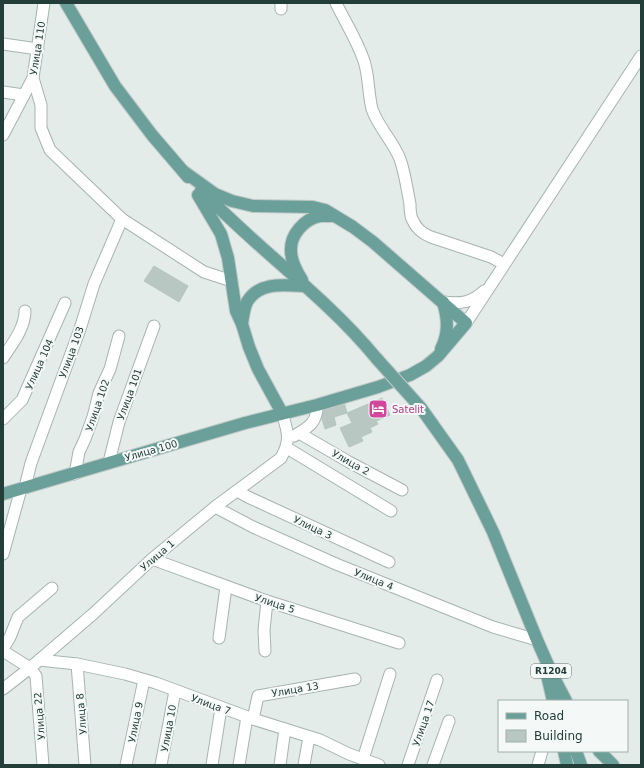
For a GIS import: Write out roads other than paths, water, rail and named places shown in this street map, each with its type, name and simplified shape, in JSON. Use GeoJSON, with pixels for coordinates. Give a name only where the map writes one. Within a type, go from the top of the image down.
{"type":"FeatureCollection","features":[{"type":"Feature","properties":{"kind":"main road","name":"R1204"},"geometry":{"type":"LineString","coordinates":[[66,3],[115,86],[152,135],[183,171],[215,205],[354,332],[422,408],[458,460],[493,532],[537,640],[566,700]]}},
{"type":"Feature","properties":{"kind":"main road"},"geometry":{"type":"LineString","coordinates":[[183,171],[215,194],[232,201],[253,206],[313,207],[325,210],[373,242],[466,323]]}},
{"type":"Feature","properties":{"kind":"main road"},"geometry":{"type":"LineString","coordinates":[[183,171],[222,234],[228,258],[236,311],[258,369],[282,413]]}},
{"type":"Feature","properties":{"kind":"main road"},"geometry":{"type":"LineString","coordinates":[[305,286],[295,268],[291,252],[292,241],[297,230],[308,221],[320,216],[336,216]]}},
{"type":"Feature","properties":{"kind":"main road"},"geometry":{"type":"LineString","coordinates":[[242,324],[246,303],[253,294],[264,288],[276,285],[305,286]]}},
{"type":"Feature","properties":{"kind":"main road"},"geometry":{"type":"LineString","coordinates":[[438,356],[446,339],[448,327],[443,302]]}},
{"type":"Feature","properties":{"kind":"main road","name":"Улица 100"},"geometry":{"type":"LineString","coordinates":[[3,494],[75,474],[109,462],[378,387],[410,375],[426,366],[438,356],[466,323]]}},
{"type":"Feature","properties":{"kind":"main road","name":"R1204"},"geometry":{"type":"LineString","coordinates":[[537,640],[557,700]]}},
{"type":"Feature","properties":{"kind":"main road","name":"R1204"},"geometry":{"type":"LineString","coordinates":[[549,679],[553,700]]}},
{"type":"Feature","properties":{"kind":"main road"},"geometry":{"type":"LineString","coordinates":[[564,752],[567,765]]}},
{"type":"Feature","properties":{"kind":"main road"},"geometry":{"type":"LineString","coordinates":[[576,752],[582,765]]}},
{"type":"Feature","properties":{"kind":"main road"},"geometry":{"type":"LineString","coordinates":[[600,752],[613,765]]}},
{"type":"Feature","properties":{"kind":"street","name":"Улица 110"},"geometry":{"type":"LineString","coordinates":[[3,134],[33,78],[44,3]]}},
{"type":"Feature","properties":{"kind":"street"},"geometry":{"type":"LineString","coordinates":[[336,3],[363,60],[372,108],[376,118],[395,148],[400,159],[406,184],[411,217],[417,228],[423,234],[431,238],[491,257],[504,264]]}},
{"type":"Feature","properties":{"kind":"street"},"geometry":{"type":"LineString","coordinates":[[3,44],[38,49]]}},
{"type":"Feature","properties":{"kind":"street"},"geometry":{"type":"LineString","coordinates":[[466,323],[641,56]]}},
{"type":"Feature","properties":{"kind":"street"},"geometry":{"type":"LineString","coordinates":[[33,78],[41,105],[41,128],[50,150],[122,219],[204,272],[232,281]]}},
{"type":"Feature","properties":{"kind":"street"},"geometry":{"type":"LineString","coordinates":[[3,92],[24,96]]}},
{"type":"Feature","properties":{"kind":"street","name":"Улица 103"},"geometry":{"type":"LineString","coordinates":[[23,488],[94,284],[122,219]]}},
{"type":"Feature","properties":{"kind":"street"},"geometry":{"type":"LineString","coordinates":[[443,302],[457,304],[466,302],[477,297],[489,286]]}},
{"type":"Feature","properties":{"kind":"street","name":"Улица 104"},"geometry":{"type":"LineString","coordinates":[[3,419],[26,394],[66,303]]}},
{"type":"Feature","properties":{"kind":"street"},"geometry":{"type":"LineString","coordinates":[[3,358],[23,325],[25,311]]}},
{"type":"Feature","properties":{"kind":"street","name":"Улица 101"},"geometry":{"type":"LineString","coordinates":[[109,462],[119,422],[154,326]]}},
{"type":"Feature","properties":{"kind":"street","name":"Улица 102"},"geometry":{"type":"LineString","coordinates":[[75,474],[79,452],[93,417],[99,393],[110,369],[119,336]]}},
{"type":"Feature","properties":{"kind":"street"},"geometry":{"type":"LineString","coordinates":[[288,444],[299,433],[314,422],[318,414],[317,405]]}},
{"type":"Feature","properties":{"kind":"street"},"geometry":{"type":"LineString","coordinates":[[282,413],[288,444],[391,511]]}},
{"type":"Feature","properties":{"kind":"street","name":"Улица 2"},"geometry":{"type":"LineString","coordinates":[[299,433],[402,490]]}},
{"type":"Feature","properties":{"kind":"street","name":"Улица 1"},"geometry":{"type":"LineString","coordinates":[[3,689],[93,614],[152,559],[215,507],[281,458],[288,444]]}},
{"type":"Feature","properties":{"kind":"street"},"geometry":{"type":"LineString","coordinates":[[3,554],[23,488]]}},
{"type":"Feature","properties":{"kind":"street","name":"Улица 3"},"geometry":{"type":"LineString","coordinates":[[237,491],[389,562]]}},
{"type":"Feature","properties":{"kind":"street","name":"Улица 4"},"geometry":{"type":"LineString","coordinates":[[215,507],[252,527],[336,564],[493,627],[537,640]]}},
{"type":"Feature","properties":{"kind":"street","name":"Улица 5"},"geometry":{"type":"LineString","coordinates":[[152,559],[267,601],[399,643]]}},
{"type":"Feature","properties":{"kind":"street"},"geometry":{"type":"LineString","coordinates":[[219,638],[226,587]]}},
{"type":"Feature","properties":{"kind":"street"},"geometry":{"type":"LineString","coordinates":[[30,668],[3,650],[18,617],[52,588]]}},
{"type":"Feature","properties":{"kind":"street"},"geometry":{"type":"LineString","coordinates":[[265,651],[264,630],[267,601]]}},
{"type":"Feature","properties":{"kind":"street","name":"Улица 7"},"geometry":{"type":"LineString","coordinates":[[39,660],[77,664],[125,674],[250,718],[320,740],[349,759],[363,759],[379,765]]}},
{"type":"Feature","properties":{"kind":"street","name":"Улица 8"},"geometry":{"type":"LineString","coordinates":[[77,664],[85,765]]}},
{"type":"Feature","properties":{"kind":"street","name":"Улица 22"},"geometry":{"type":"LineString","coordinates":[[30,668],[36,676],[43,765]]}},
{"type":"Feature","properties":{"kind":"street"},"geometry":{"type":"LineString","coordinates":[[363,759],[390,674]]}},
{"type":"Feature","properties":{"kind":"street","name":"Улица 13"},"geometry":{"type":"LineString","coordinates":[[250,718],[258,696],[355,679]]}},
{"type":"Feature","properties":{"kind":"street","name":"Улица 9"},"geometry":{"type":"LineString","coordinates":[[126,765],[144,680]]}},
{"type":"Feature","properties":{"kind":"street","name":"Улица 17"},"geometry":{"type":"LineString","coordinates":[[408,765],[437,680]]}},
{"type":"Feature","properties":{"kind":"street","name":"Улица 10"},"geometry":{"type":"LineString","coordinates":[[161,765],[175,691]]}},
{"type":"Feature","properties":{"kind":"street"},"geometry":{"type":"LineString","coordinates":[[212,765],[221,708]]}},
{"type":"Feature","properties":{"kind":"street"},"geometry":{"type":"LineString","coordinates":[[239,765],[250,718]]}},
{"type":"Feature","properties":{"kind":"street"},"geometry":{"type":"LineString","coordinates":[[433,765],[449,721]]}},
{"type":"Feature","properties":{"kind":"street"},"geometry":{"type":"LineString","coordinates":[[280,765],[285,729]]}},
{"type":"Feature","properties":{"kind":"street"},"geometry":{"type":"LineString","coordinates":[[304,765],[310,737]]}},
{"type":"Feature","properties":{"kind":"street"},"geometry":{"type":"LineString","coordinates":[[538,765],[542,752]]}},
{"type":"Feature","properties":{"kind":"place","name":"Satelit"},"geometry":{"type":"Point","coordinates":[378,409]}}]}
